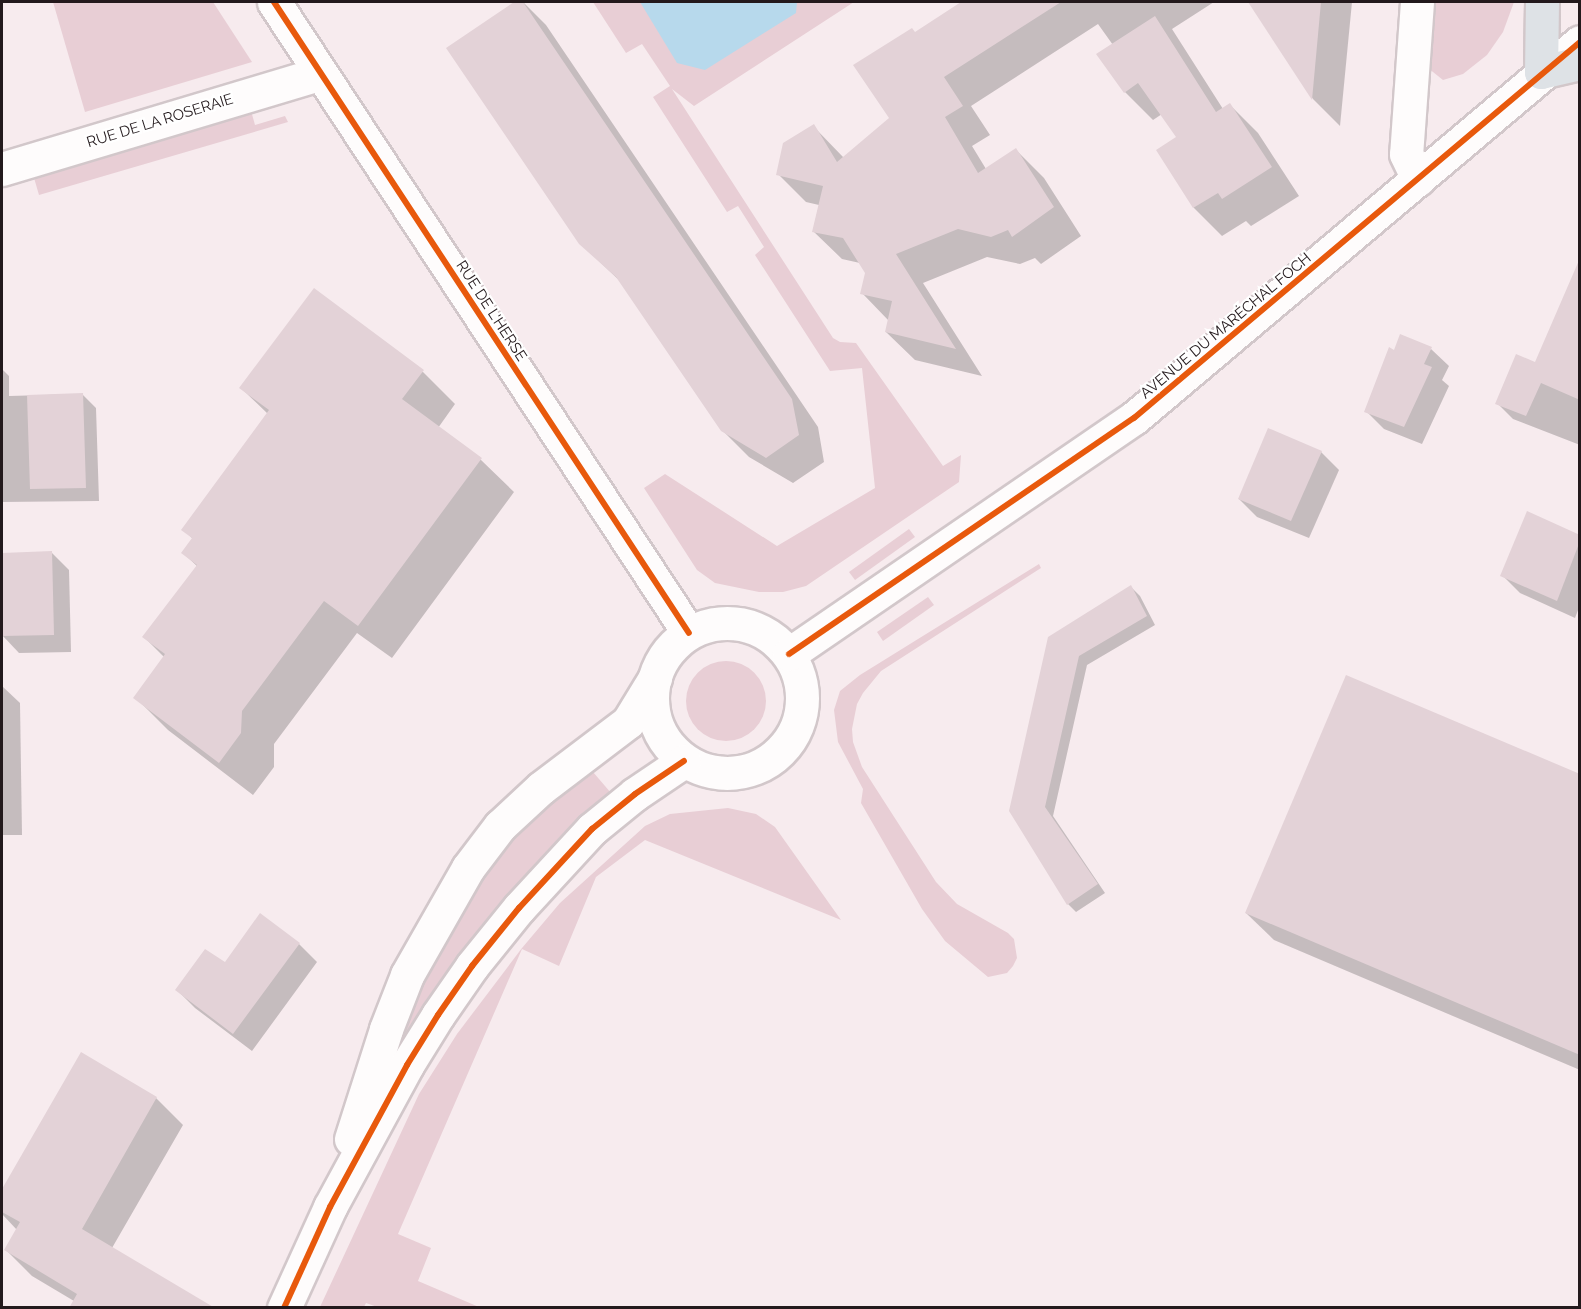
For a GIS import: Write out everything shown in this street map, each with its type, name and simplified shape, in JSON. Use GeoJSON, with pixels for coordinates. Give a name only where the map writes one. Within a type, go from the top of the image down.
{"type":"FeatureCollection","features":[{"type":"Feature","properties":{"kind":"main road"},"geometry":{"type":"LineString","coordinates":[[1542,2],[1541,72],[1580,63]]}},
{"type":"Feature","properties":{"kind":"street","name":"RUE DE L'HERSE"},"geometry":{"type":"LineString","coordinates":[[274,2],[689,633]]}},
{"type":"Feature","properties":{"kind":"street"},"geometry":{"type":"LineString","coordinates":[[1417,2],[1406,154],[1418,179]]}},
{"type":"Feature","properties":{"kind":"street","name":"AVENUE DU MARÉCHAL FOCH"},"geometry":{"type":"LineString","coordinates":[[789,654],[1134,418],[1418,179],[1541,72],[1580,42]]}},
{"type":"Feature","properties":{"kind":"street","name":"RUE DE LA ROSERAIE"},"geometry":{"type":"LineString","coordinates":[[2,169],[320,74]]}},
{"type":"Feature","properties":{"kind":"street"},"geometry":{"type":"LineString","coordinates":[[732,623],[743,625],[754,628],[773,639],[789,654],[799,674],[803,696],[800,718],[791,738],[777,755],[756,768],[732,773],[707,771],[684,760],[670,748],[660,733],[653,714],[651,696],[662,660],[674,645],[689,633],[710,625],[732,623]]}},
{"type":"Feature","properties":{"kind":"street"},"geometry":{"type":"LineString","coordinates":[[330,1207],[386,1029],[407,975],[468,868],[500,826],[541,788],[628,722],[655,678]]}},
{"type":"Feature","properties":{"kind":"street"},"geometry":{"type":"LineString","coordinates":[[284,1308],[330,1207],[407,1065],[472,966],[519,908],[592,829],[635,794],[684,760]]}},
{"type":"Feature","properties":{"kind":"shaded area"},"geometry":{"type":"Polygon","coordinates":[[[53,2],[213,2],[252,62],[85,112],[53,2]]]}},
{"type":"Feature","properties":{"kind":"shaded area"},"geometry":{"type":"Polygon","coordinates":[[[593,2],[854,2],[694,106],[672,89],[833,338],[840,342],[856,343],[943,466],[961,455],[959,482],[806,586],[783,592],[759,592],[715,583],[697,570],[644,488],[665,474],[777,546],[875,488],[862,368],[830,371],[755,255],[764,247],[738,206],[727,212],[653,97],[670,86],[642,44],[626,53],[593,2]]]}},
{"type":"Feature","properties":{"kind":"shaded area"},"geometry":{"type":"Polygon","coordinates":[[[1435,2],[1514,2],[1503,32],[1487,55],[1463,74],[1443,80],[1428,68],[1435,2]]]}},
{"type":"Feature","properties":{"kind":"shaded area"},"geometry":{"type":"Polygon","coordinates":[[[250,107],[255,125],[285,116],[288,122],[39,195],[32,171],[250,107]]]}},
{"type":"Feature","properties":{"kind":"shaded area"},"geometry":{"type":"Polygon","coordinates":[[[909,529],[915,537],[855,580],[849,572],[909,529]]]}},
{"type":"Feature","properties":{"kind":"shaded area"},"geometry":{"type":"Polygon","coordinates":[[[1039,564],[1041,568],[881,671],[857,704],[852,729],[853,742],[862,767],[936,882],[957,904],[1008,933],[1014,939],[1017,958],[1013,966],[1007,973],[988,977],[945,941],[922,909],[861,803],[863,789],[838,742],[834,710],[840,691],[860,675],[1039,564]]]}},
{"type":"Feature","properties":{"kind":"shaded area"},"geometry":{"type":"Polygon","coordinates":[[[928,597],[934,605],[883,641],[877,632],[928,597]]]}},
{"type":"Feature","properties":{"kind":"shaded area"},"geometry":{"type":"Polygon","coordinates":[[[726,661],[741,664],[754,673],[763,686],[766,701],[763,716],[754,729],[741,738],[726,741],[711,738],[698,729],[689,716],[686,701],[689,686],[698,673],[711,664],[726,661]]]}},
{"type":"Feature","properties":{"kind":"shaded area"},"geometry":{"type":"Polygon","coordinates":[[[593,772],[611,793],[413,1031],[406,1033],[403,1027],[441,943],[492,859],[531,818],[593,772]]]}},
{"type":"Feature","properties":{"kind":"shaded area"},"geometry":{"type":"Polygon","coordinates":[[[728,808],[756,814],[775,827],[841,920],[645,840],[596,877],[559,966],[522,949],[398,1234],[431,1248],[418,1281],[479,1307],[380,1308],[366,1303],[364,1307],[320,1307],[419,1094],[457,1034],[522,948],[560,903],[645,826],[670,814],[728,808]]]}},
{"type":"Feature","properties":{"kind":"water"},"geometry":{"type":"Polygon","coordinates":[[[640,2],[797,2],[796,13],[705,70],[677,63],[640,2]]]}},
{"type":"Feature","properties":{"kind":"building"},"geometry":{"type":"Polygon","coordinates":[[[514,2],[523,2],[792,399],[799,435],[766,458],[721,431],[616,277],[579,244],[446,48],[514,2]]]}},
{"type":"Feature","properties":{"kind":"building"},"geometry":{"type":"Polygon","coordinates":[[[961,2],[1061,2],[944,77],[963,106],[945,117],[978,173],[1016,148],[1054,207],[1012,237],[1008,230],[991,237],[958,229],[896,254],[956,349],[885,332],[892,301],[860,294],[865,273],[843,238],[812,232],[823,186],[776,175],[783,143],[814,124],[837,162],[889,118],[853,65],[912,28],[915,32],[961,2]]]}},
{"type":"Feature","properties":{"kind":"building"},"geometry":{"type":"Polygon","coordinates":[[[1248,2],[1321,2],[1312,100],[1248,2]]]}},
{"type":"Feature","properties":{"kind":"building"},"geometry":{"type":"Polygon","coordinates":[[[1155,16],[1216,112],[1230,103],[1272,167],[1222,199],[1218,193],[1193,208],[1156,150],[1176,137],[1138,83],[1124,93],[1096,54],[1155,16]]]}},
{"type":"Feature","properties":{"kind":"building"},"geometry":{"type":"Polygon","coordinates":[[[1580,258],[1580,400],[1541,383],[1526,416],[1495,404],[1516,354],[1535,362],[1580,258]]]}},
{"type":"Feature","properties":{"kind":"building"},"geometry":{"type":"Polygon","coordinates":[[[314,288],[424,370],[402,399],[482,458],[358,626],[324,601],[242,711],[241,733],[219,763],[133,698],[165,654],[142,637],[197,565],[181,553],[192,538],[181,530],[269,410],[239,388],[314,288]]]}},
{"type":"Feature","properties":{"kind":"building"},"geometry":{"type":"Polygon","coordinates":[[[1400,334],[1432,347],[1424,364],[1432,367],[1404,427],[1364,412],[1389,347],[1394,350],[1400,334]]]}},
{"type":"Feature","properties":{"kind":"building"},"geometry":{"type":"Polygon","coordinates":[[[83,393],[86,488],[30,489],[27,395],[83,393]]]}},
{"type":"Feature","properties":{"kind":"building"},"geometry":{"type":"Polygon","coordinates":[[[1268,428],[1322,451],[1291,521],[1238,499],[1268,428]]]}},
{"type":"Feature","properties":{"kind":"building"},"geometry":{"type":"Polygon","coordinates":[[[1527,511],[1580,535],[1580,541],[1557,601],[1500,576],[1527,511]]]}},
{"type":"Feature","properties":{"kind":"building"},"geometry":{"type":"Polygon","coordinates":[[[52,551],[54,635],[2,636],[2,553],[52,551]]]}},
{"type":"Feature","properties":{"kind":"building"},"geometry":{"type":"Polygon","coordinates":[[[1131,585],[1147,616],[1079,656],[1045,807],[1098,884],[1067,905],[1009,811],[1048,637],[1131,585]]]}},
{"type":"Feature","properties":{"kind":"building"},"geometry":{"type":"Polygon","coordinates":[[[1346,675],[1580,774],[1580,1055],[1245,913],[1346,675]]]}},
{"type":"Feature","properties":{"kind":"building"},"geometry":{"type":"Polygon","coordinates":[[[260,913],[300,943],[233,1034],[175,990],[205,949],[225,962],[260,913]]]}},
{"type":"Feature","properties":{"kind":"building"},"geometry":{"type":"Polygon","coordinates":[[[81,1052],[157,1097],[82,1229],[215,1308],[69,1308],[77,1294],[4,1250],[20,1222],[2,1212],[2,1189],[81,1052]]]}},
{"type":"Feature","properties":{"kind":"cycle path"},"geometry":{"type":"LineString","coordinates":[[274,2],[689,633]]}},
{"type":"Feature","properties":{"kind":"cycle path"},"geometry":{"type":"LineString","coordinates":[[789,654],[1134,418],[1580,42]]}},
{"type":"Feature","properties":{"kind":"cycle path"},"geometry":{"type":"LineString","coordinates":[[284,1308],[330,1207],[407,1065],[472,966],[519,908],[592,829],[635,794],[684,761]]}}]}
